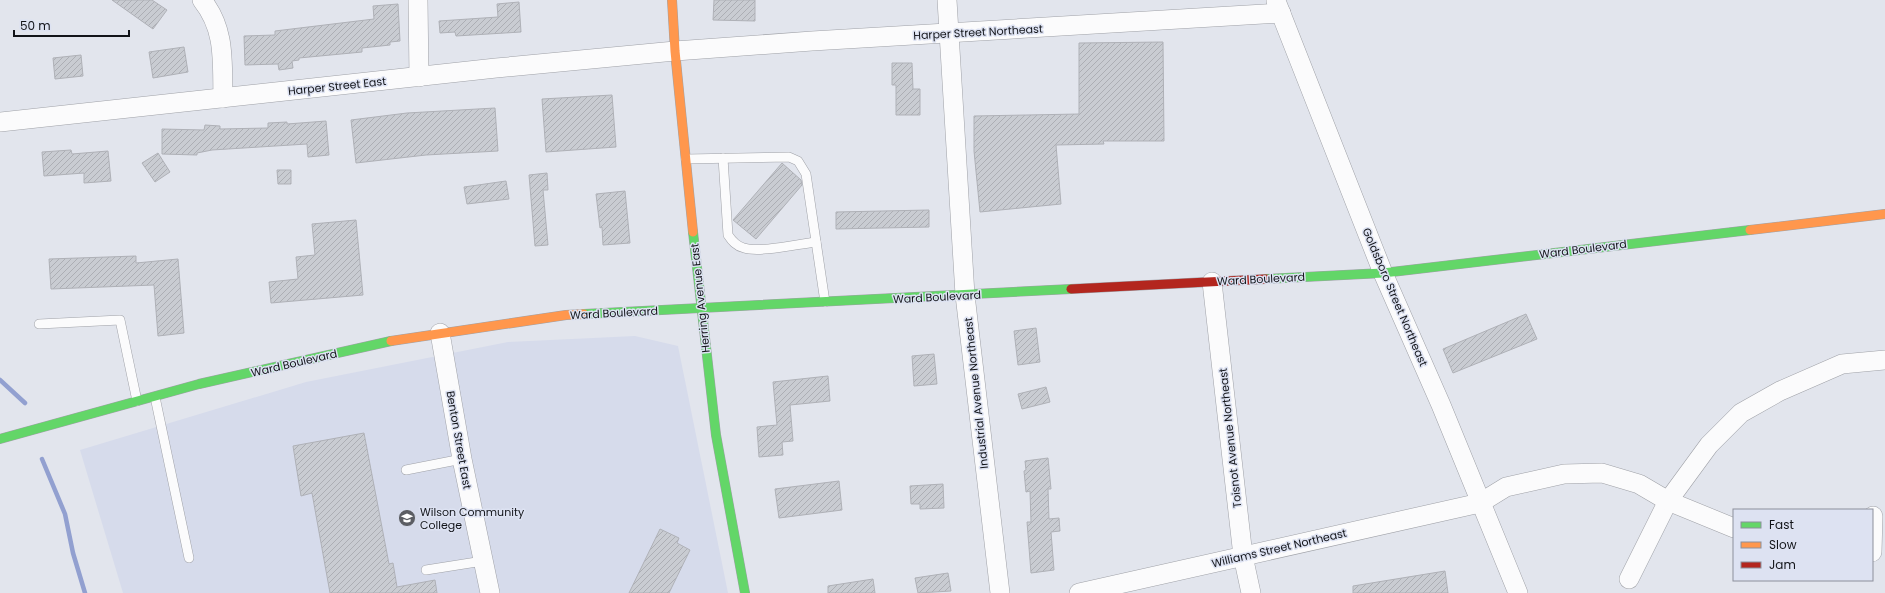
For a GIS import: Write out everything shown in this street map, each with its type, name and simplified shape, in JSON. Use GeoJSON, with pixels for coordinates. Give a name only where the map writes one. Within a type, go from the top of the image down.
{"type":"FeatureCollection","features":[{"type":"Feature","properties":{"kind":"main road","name":"Herring Avenue East"},"geometry":{"type":"LineString","coordinates":[[672,0],[675,51],[700,308],[716,435],[745,593]]}},
{"type":"Feature","properties":{"kind":"main road","name":"Ward Boulevard"},"geometry":{"type":"LineString","coordinates":[[0,438],[199,384],[405,338],[566,315],[1382,273],[1885,214]]}},
{"type":"Feature","properties":{"kind":"street"},"geometry":{"type":"LineString","coordinates":[[202,0],[216,21],[221,37],[223,98]]}},
{"type":"Feature","properties":{"kind":"street"},"geometry":{"type":"LineString","coordinates":[[418,0],[420,77]]}},
{"type":"Feature","properties":{"kind":"street","name":"Industrial Avenue Northeast"},"geometry":{"type":"LineString","coordinates":[[947,0],[965,295],[1000,593]]}},
{"type":"Feature","properties":{"kind":"street","name":"Harper Street Northeast"},"geometry":{"type":"LineString","coordinates":[[675,51],[949,34],[1278,6]]}},
{"type":"Feature","properties":{"kind":"street","name":"Goldsboro Street Northeast"},"geometry":{"type":"LineString","coordinates":[[1278,6],[1382,273],[1441,405],[1518,593]]}},
{"type":"Feature","properties":{"kind":"street","name":"Harper Street East"},"geometry":{"type":"LineString","coordinates":[[0,122],[675,51]]}},
{"type":"Feature","properties":{"kind":"street","name":"Toisnot Avenue Northeast"},"geometry":{"type":"LineString","coordinates":[[1212,282],[1243,556],[1251,593]]}},
{"type":"Feature","properties":{"kind":"street","name":"Benton Street East"},"geometry":{"type":"LineString","coordinates":[[440,333],[462,459],[490,593]]}},
{"type":"Feature","properties":{"kind":"street"},"geometry":{"type":"LineString","coordinates":[[1628,579],[1668,501],[1709,445],[1741,413],[1780,391],[1842,364],[1885,360]]}},
{"type":"Feature","properties":{"kind":"street","name":"Williams Street Northeast"},"geometry":{"type":"LineString","coordinates":[[1079,593],[1480,503],[1506,488],[1564,474],[1602,474],[1639,484],[1668,501],[1733,528]]}},
{"type":"Feature","properties":{"kind":"street"},"geometry":{"type":"LineString","coordinates":[[1873,558],[1885,558]]}},
{"type":"Feature","properties":{"kind":"lane"},"geometry":{"type":"LineString","coordinates":[[686,159],[789,157],[798,161],[806,174],[825,302]]}},
{"type":"Feature","properties":{"kind":"lane"},"geometry":{"type":"LineString","coordinates":[[723,158],[728,235],[734,243],[744,248],[755,250],[816,242]]}},
{"type":"Feature","properties":{"kind":"lane"},"geometry":{"type":"LineString","coordinates":[[39,324],[120,320],[137,401]]}},
{"type":"Feature","properties":{"kind":"lane"},"geometry":{"type":"LineString","coordinates":[[155,397],[189,558]]}},
{"type":"Feature","properties":{"kind":"lane"},"geometry":{"type":"LineString","coordinates":[[406,470],[462,459]]}},
{"type":"Feature","properties":{"kind":"lane"},"geometry":{"type":"LineString","coordinates":[[426,570],[483,561]]}},
{"type":"Feature","properties":{"kind":"shaded area","name":"Wilson Community College"},"geometry":{"type":"Polygon","coordinates":[[[635,336],[678,346],[728,593],[123,593],[80,450],[306,382],[508,342],[635,336]]]}},
{"type":"Feature","properties":{"kind":"building"},"geometry":{"type":"Polygon","coordinates":[[[112,0],[152,0],[167,10],[153,29],[112,0]]]}},
{"type":"Feature","properties":{"kind":"building"},"geometry":{"type":"Polygon","coordinates":[[[714,0],[755,0],[755,21],[713,20],[714,0]]]}},
{"type":"Feature","properties":{"kind":"building"},"geometry":{"type":"Polygon","coordinates":[[[519,2],[521,32],[456,36],[455,32],[440,33],[439,21],[498,17],[497,4],[519,2]]]}},
{"type":"Feature","properties":{"kind":"building"},"geometry":{"type":"Polygon","coordinates":[[[398,4],[400,41],[390,42],[390,45],[362,48],[362,52],[299,58],[299,60],[292,61],[293,68],[279,70],[278,64],[245,65],[244,36],[275,35],[275,31],[374,19],[373,6],[398,4]]]}},
{"type":"Feature","properties":{"kind":"building"},"geometry":{"type":"Polygon","coordinates":[[[1163,42],[1164,141],[1103,141],[1104,144],[1056,145],[1061,204],[980,212],[974,151],[974,116],[1079,114],[1079,43],[1163,42]]]}},
{"type":"Feature","properties":{"kind":"building"},"geometry":{"type":"Polygon","coordinates":[[[184,47],[188,72],[153,78],[149,52],[184,47]]]}},
{"type":"Feature","properties":{"kind":"building"},"geometry":{"type":"Polygon","coordinates":[[[81,55],[83,76],[55,79],[53,58],[81,55]]]}},
{"type":"Feature","properties":{"kind":"building"},"geometry":{"type":"Polygon","coordinates":[[[892,63],[912,63],[913,89],[920,89],[920,115],[896,115],[896,85],[892,85],[892,63]]]}},
{"type":"Feature","properties":{"kind":"building"},"geometry":{"type":"Polygon","coordinates":[[[612,95],[616,147],[546,152],[542,99],[612,95]]]}},
{"type":"Feature","properties":{"kind":"building"},"geometry":{"type":"Polygon","coordinates":[[[495,108],[498,151],[426,155],[356,163],[351,120],[407,113],[495,108]]]}},
{"type":"Feature","properties":{"kind":"building"},"geometry":{"type":"Polygon","coordinates":[[[326,121],[329,155],[308,157],[307,144],[212,150],[197,153],[197,155],[162,154],[162,129],[204,130],[205,125],[220,126],[220,129],[268,128],[268,123],[287,122],[287,124],[326,121]]]}},
{"type":"Feature","properties":{"kind":"building"},"geometry":{"type":"Polygon","coordinates":[[[71,150],[72,154],[108,151],[111,181],[84,183],[84,173],[44,176],[42,152],[71,150]]]}},
{"type":"Feature","properties":{"kind":"building"},"geometry":{"type":"Polygon","coordinates":[[[158,153],[170,172],[155,182],[142,163],[158,153]]]}},
{"type":"Feature","properties":{"kind":"building"},"geometry":{"type":"Polygon","coordinates":[[[782,163],[801,180],[802,185],[756,239],[733,220],[782,163]]]}},
{"type":"Feature","properties":{"kind":"building"},"geometry":{"type":"Polygon","coordinates":[[[277,170],[291,170],[291,184],[278,184],[277,170]]]}},
{"type":"Feature","properties":{"kind":"building"},"geometry":{"type":"Polygon","coordinates":[[[547,173],[548,190],[543,190],[548,245],[535,246],[529,175],[547,173]]]}},
{"type":"Feature","properties":{"kind":"building"},"geometry":{"type":"Polygon","coordinates":[[[506,181],[509,199],[467,204],[464,187],[506,181]]]}},
{"type":"Feature","properties":{"kind":"building"},"geometry":{"type":"Polygon","coordinates":[[[625,191],[630,243],[603,245],[602,227],[600,228],[596,194],[625,191]]]}},
{"type":"Feature","properties":{"kind":"building"},"geometry":{"type":"Polygon","coordinates":[[[929,210],[929,227],[836,229],[836,212],[929,210]]]}},
{"type":"Feature","properties":{"kind":"building"},"geometry":{"type":"Polygon","coordinates":[[[356,220],[363,295],[271,303],[269,282],[298,279],[296,257],[315,255],[312,224],[356,220]]]}},
{"type":"Feature","properties":{"kind":"building"},"geometry":{"type":"Polygon","coordinates":[[[136,256],[136,263],[178,259],[184,333],[158,336],[154,285],[51,289],[49,259],[136,256]]]}},
{"type":"Feature","properties":{"kind":"building"},"geometry":{"type":"Polygon","coordinates":[[[1526,314],[1537,339],[1453,373],[1443,349],[1526,314]]]}},
{"type":"Feature","properties":{"kind":"building"},"geometry":{"type":"Polygon","coordinates":[[[1036,328],[1040,362],[1018,365],[1014,331],[1036,328]]]}},
{"type":"Feature","properties":{"kind":"building"},"geometry":{"type":"Polygon","coordinates":[[[934,354],[937,384],[914,386],[912,356],[934,354]]]}},
{"type":"Feature","properties":{"kind":"building"},"geometry":{"type":"Polygon","coordinates":[[[828,376],[830,401],[790,405],[793,441],[782,442],[783,455],[759,457],[757,427],[777,425],[773,382],[828,376]]]}},
{"type":"Feature","properties":{"kind":"building"},"geometry":{"type":"Polygon","coordinates":[[[1046,387],[1050,402],[1022,409],[1018,394],[1046,387]]]}},
{"type":"Feature","properties":{"kind":"building"},"geometry":{"type":"Polygon","coordinates":[[[364,433],[389,564],[393,563],[397,587],[435,580],[437,593],[330,593],[312,493],[301,496],[293,446],[364,433]]]}},
{"type":"Feature","properties":{"kind":"building"},"geometry":{"type":"Polygon","coordinates":[[[1048,458],[1051,489],[1048,489],[1049,519],[1059,518],[1060,531],[1051,532],[1054,570],[1031,573],[1027,522],[1031,522],[1030,491],[1026,492],[1024,471],[1026,470],[1025,461],[1048,458]]]}},
{"type":"Feature","properties":{"kind":"building"},"geometry":{"type":"Polygon","coordinates":[[[839,481],[842,510],[779,518],[775,489],[839,481]]]}},
{"type":"Feature","properties":{"kind":"building"},"geometry":{"type":"Polygon","coordinates":[[[943,484],[944,508],[920,509],[920,504],[911,504],[910,486],[943,484]]]}},
{"type":"Feature","properties":{"kind":"building"},"geometry":{"type":"Polygon","coordinates":[[[660,529],[679,538],[677,543],[690,550],[669,593],[629,593],[660,529]]]}},
{"type":"Feature","properties":{"kind":"building"},"geometry":{"type":"Polygon","coordinates":[[[1445,571],[1448,593],[1353,593],[1353,586],[1445,571]]]}},
{"type":"Feature","properties":{"kind":"building"},"geometry":{"type":"Polygon","coordinates":[[[948,573],[951,591],[918,593],[915,578],[948,573]]]}},
{"type":"Feature","properties":{"kind":"building"},"geometry":{"type":"Polygon","coordinates":[[[873,579],[875,593],[828,593],[828,586],[873,579]]]}},
{"type":"Feature","properties":{"kind":"waterway"},"geometry":{"type":"LineString","coordinates":[[0,380],[25,403]]}},
{"type":"Feature","properties":{"kind":"waterway"},"geometry":{"type":"LineString","coordinates":[[42,459],[65,514],[73,553],[85,593]]}},
{"type":"Feature","properties":{"kind":"traffic: fast"},"geometry":{"type":"LineString","coordinates":[[1266,279],[1383,273],[1750,230]]}},
{"type":"Feature","properties":{"kind":"traffic: fast"},"geometry":{"type":"LineString","coordinates":[[693,232],[716,435],[745,593]]}},
{"type":"Feature","properties":{"kind":"traffic: fast"},"geometry":{"type":"LineString","coordinates":[[584,314],[1071,289]]}},
{"type":"Feature","properties":{"kind":"traffic: fast"},"geometry":{"type":"LineString","coordinates":[[0,439],[199,384],[391,341]]}},
{"type":"Feature","properties":{"kind":"traffic: slow"},"geometry":{"type":"LineString","coordinates":[[672,0],[675,51],[693,232]]}},
{"type":"Feature","properties":{"kind":"traffic: slow"},"geometry":{"type":"LineString","coordinates":[[1750,230],[1885,214]]}},
{"type":"Feature","properties":{"kind":"traffic: slow"},"geometry":{"type":"LineString","coordinates":[[391,341],[566,315],[584,314]]}},
{"type":"Feature","properties":{"kind":"traffic: jam"},"geometry":{"type":"LineString","coordinates":[[1071,289],[1266,279]]}},
{"type":"Feature","properties":{"kind":"place","name":"Wilson Community College"},"geometry":{"type":"Point","coordinates":[407,518]}}]}
